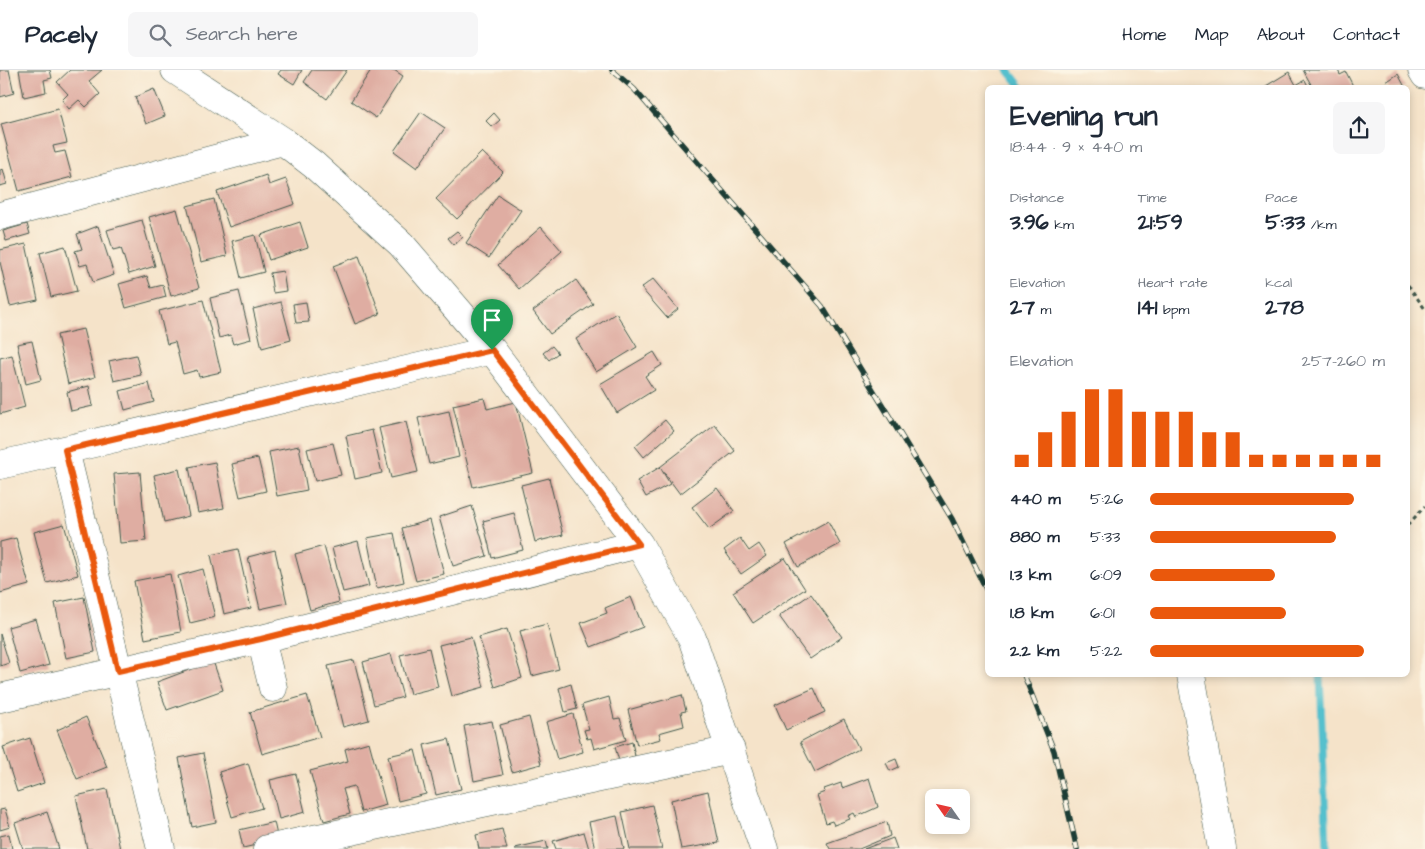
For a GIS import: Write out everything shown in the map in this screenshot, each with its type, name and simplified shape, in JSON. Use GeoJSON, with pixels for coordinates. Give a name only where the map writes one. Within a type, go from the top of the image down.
{"type":"FeatureCollection","features":[{"type":"Feature","properties":{"kind":"street"},"geometry":{"type":"LineString","coordinates":[[175,70],[283,141],[314,165],[401,244],[492,350],[639,544],[692,638],[764,849]]}},
{"type":"Feature","properties":{"kind":"street"},"geometry":{"type":"LineString","coordinates":[[1422,70],[1425,75]]}},
{"type":"Feature","properties":{"kind":"street"},"geometry":{"type":"LineString","coordinates":[[0,216],[283,141]]}},
{"type":"Feature","properties":{"kind":"street"},"geometry":{"type":"LineString","coordinates":[[0,465],[492,350]]}},
{"type":"Feature","properties":{"kind":"street"},"geometry":{"type":"LineString","coordinates":[[65,450],[161,849]]}},
{"type":"Feature","properties":{"kind":"street"},"geometry":{"type":"LineString","coordinates":[[0,698],[261,639],[639,544]]}},
{"type":"Feature","properties":{"kind":"street"},"geometry":{"type":"LineString","coordinates":[[261,639],[273,688]]}},
{"type":"Feature","properties":{"kind":"street"},"geometry":{"type":"LineString","coordinates":[[1191,677],[1222,849]]}},
{"type":"Feature","properties":{"kind":"street"},"geometry":{"type":"LineString","coordinates":[[267,849],[731,750]]}},
{"type":"Feature","properties":{"kind":"path"},"geometry":{"type":"LineString","coordinates":[[1410,288],[1425,308]]}},
{"type":"Feature","properties":{"kind":"path"},"geometry":{"type":"LineString","coordinates":[[1410,523],[1425,506]]}},
{"type":"Feature","properties":{"kind":"building"},"geometry":{"type":"Polygon","coordinates":[[[0,70],[9,70],[14,93],[0,97],[0,70]]]}},
{"type":"Feature","properties":{"kind":"building"},"geometry":{"type":"Polygon","coordinates":[[[19,70],[50,70],[52,78],[44,80],[46,92],[24,97],[19,70]]]}},
{"type":"Feature","properties":{"kind":"building"},"geometry":{"type":"Polygon","coordinates":[[[70,70],[102,70],[89,81],[100,94],[86,107],[79,100],[69,109],[62,100],[68,94],[57,82],[70,70]]]}},
{"type":"Feature","properties":{"kind":"building"},"geometry":{"type":"Polygon","coordinates":[[[281,70],[302,70],[294,84],[278,74],[281,70]]]}},
{"type":"Feature","properties":{"kind":"building"},"geometry":{"type":"Polygon","coordinates":[[[312,70],[347,70],[327,99],[304,82],[312,70]]]}},
{"type":"Feature","properties":{"kind":"building"},"geometry":{"type":"Polygon","coordinates":[[[371,70],[394,70],[403,76],[376,118],[351,101],[371,70]]]}},
{"type":"Feature","properties":{"kind":"building"},"geometry":{"type":"Polygon","coordinates":[[[1303,70],[1338,70],[1340,75],[1346,72],[1352,85],[1311,85],[1303,70]]]}},
{"type":"Feature","properties":{"kind":"building"},"geometry":{"type":"Polygon","coordinates":[[[1289,72],[1296,85],[1268,85],[1289,72]]]}},
{"type":"Feature","properties":{"kind":"building"},"geometry":{"type":"Polygon","coordinates":[[[1398,74],[1404,85],[1388,85],[1386,82],[1398,74]]]}},
{"type":"Feature","properties":{"kind":"building"},"geometry":{"type":"Polygon","coordinates":[[[1305,80],[1308,85],[1296,85],[1305,80]]]}},
{"type":"Feature","properties":{"kind":"building"},"geometry":{"type":"Polygon","coordinates":[[[154,89],[165,116],[146,124],[135,97],[154,89]]]}},
{"type":"Feature","properties":{"kind":"building"},"geometry":{"type":"Polygon","coordinates":[[[58,109],[67,143],[53,146],[55,153],[65,151],[72,177],[19,191],[1,124],[58,109]]]}},
{"type":"Feature","properties":{"kind":"building"},"geometry":{"type":"Polygon","coordinates":[[[421,112],[445,128],[417,168],[394,151],[421,112]]]}},
{"type":"Feature","properties":{"kind":"building"},"geometry":{"type":"Polygon","coordinates":[[[494,113],[500,120],[492,127],[486,121],[494,113]]]}},
{"type":"Feature","properties":{"kind":"building"},"geometry":{"type":"Polygon","coordinates":[[[482,152],[503,172],[457,219],[436,199],[482,152]]]}},
{"type":"Feature","properties":{"kind":"building"},"geometry":{"type":"Polygon","coordinates":[[[3,169],[7,184],[0,186],[0,170],[3,169]]]}},
{"type":"Feature","properties":{"kind":"building"},"geometry":{"type":"Polygon","coordinates":[[[266,175],[269,185],[286,179],[295,204],[229,227],[217,192],[266,175]]]}},
{"type":"Feature","properties":{"kind":"building"},"geometry":{"type":"Polygon","coordinates":[[[498,195],[521,210],[489,258],[466,243],[498,195]]]}},
{"type":"Feature","properties":{"kind":"building"},"geometry":{"type":"Polygon","coordinates":[[[214,199],[227,256],[201,262],[187,206],[214,199]]]}},
{"type":"Feature","properties":{"kind":"building"},"geometry":{"type":"Polygon","coordinates":[[[177,209],[199,288],[171,296],[149,217],[177,209]]]}},
{"type":"Feature","properties":{"kind":"building"},"geometry":{"type":"Polygon","coordinates":[[[142,220],[155,266],[129,274],[121,248],[113,250],[107,230],[142,220]]]}},
{"type":"Feature","properties":{"kind":"building"},"geometry":{"type":"Polygon","coordinates":[[[300,222],[308,247],[269,260],[261,235],[300,222]]]}},
{"type":"Feature","properties":{"kind":"building"},"geometry":{"type":"Polygon","coordinates":[[[27,224],[30,234],[6,241],[3,231],[27,224]]]}},
{"type":"Feature","properties":{"kind":"building"},"geometry":{"type":"Polygon","coordinates":[[[98,226],[114,275],[93,282],[87,264],[80,266],[75,251],[82,249],[77,234],[98,226]]]}},
{"type":"Feature","properties":{"kind":"building"},"geometry":{"type":"Polygon","coordinates":[[[541,227],[562,251],[519,289],[498,265],[541,227]]]}},
{"type":"Feature","properties":{"kind":"building"},"geometry":{"type":"Polygon","coordinates":[[[457,231],[463,237],[454,245],[448,238],[457,231]]]}},
{"type":"Feature","properties":{"kind":"building"},"geometry":{"type":"Polygon","coordinates":[[[255,235],[264,272],[241,278],[232,241],[255,235]]]}},
{"type":"Feature","properties":{"kind":"building"},"geometry":{"type":"Polygon","coordinates":[[[26,244],[38,300],[10,306],[0,262],[0,250],[26,244]]]}},
{"type":"Feature","properties":{"kind":"building"},"geometry":{"type":"Polygon","coordinates":[[[65,246],[77,291],[51,297],[40,253],[65,246]]]}},
{"type":"Feature","properties":{"kind":"building"},"geometry":{"type":"Polygon","coordinates":[[[359,256],[380,314],[355,324],[333,266],[359,256]]]}},
{"type":"Feature","properties":{"kind":"building"},"geometry":{"type":"Polygon","coordinates":[[[283,271],[286,291],[273,293],[270,273],[283,271]]]}},
{"type":"Feature","properties":{"kind":"building"},"geometry":{"type":"Polygon","coordinates":[[[147,276],[151,288],[163,285],[166,297],[126,308],[119,284],[147,276]]]}},
{"type":"Feature","properties":{"kind":"building"},"geometry":{"type":"Polygon","coordinates":[[[653,279],[678,309],[667,318],[641,288],[653,279]]]}},
{"type":"Feature","properties":{"kind":"building"},"geometry":{"type":"Polygon","coordinates":[[[576,280],[593,304],[550,334],[533,311],[576,280]]]}},
{"type":"Feature","properties":{"kind":"building"},"geometry":{"type":"Polygon","coordinates":[[[239,291],[251,339],[233,344],[230,335],[219,338],[210,298],[239,291]]]}},
{"type":"Feature","properties":{"kind":"building"},"geometry":{"type":"Polygon","coordinates":[[[203,300],[221,372],[199,377],[197,370],[183,374],[175,342],[167,344],[159,311],[203,300]]]}},
{"type":"Feature","properties":{"kind":"building"},"geometry":{"type":"Polygon","coordinates":[[[281,302],[291,340],[262,348],[253,309],[281,302]]]}},
{"type":"Feature","properties":{"kind":"building"},"geometry":{"type":"Polygon","coordinates":[[[306,302],[309,322],[296,323],[293,304],[306,302]]]}},
{"type":"Feature","properties":{"kind":"building"},"geometry":{"type":"Polygon","coordinates":[[[616,313],[637,347],[596,372],[576,339],[616,313]]]}},
{"type":"Feature","properties":{"kind":"building"},"geometry":{"type":"Polygon","coordinates":[[[83,329],[95,377],[68,384],[57,335],[83,329]]]}},
{"type":"Feature","properties":{"kind":"building"},"geometry":{"type":"Polygon","coordinates":[[[32,341],[41,380],[26,384],[17,344],[32,341]]]}},
{"type":"Feature","properties":{"kind":"building"},"geometry":{"type":"Polygon","coordinates":[[[552,346],[558,353],[549,360],[543,353],[552,346]]]}},
{"type":"Feature","properties":{"kind":"building"},"geometry":{"type":"Polygon","coordinates":[[[654,352],[662,365],[645,376],[654,390],[617,413],[600,384],[654,352]]]}},
{"type":"Feature","properties":{"kind":"building"},"geometry":{"type":"Polygon","coordinates":[[[12,355],[25,407],[0,414],[0,358],[12,355]]]}},
{"type":"Feature","properties":{"kind":"building"},"geometry":{"type":"Polygon","coordinates":[[[136,355],[141,375],[114,381],[109,361],[136,355]]]}},
{"type":"Feature","properties":{"kind":"building"},"geometry":{"type":"Polygon","coordinates":[[[149,383],[154,402],[125,410],[120,391],[149,383]]]}},
{"type":"Feature","properties":{"kind":"building"},"geometry":{"type":"Polygon","coordinates":[[[89,386],[93,406],[71,411],[67,392],[89,386]]]}},
{"type":"Feature","properties":{"kind":"building"},"geometry":{"type":"Polygon","coordinates":[[[484,398],[487,409],[516,402],[533,473],[473,487],[453,405],[484,398]]]}},
{"type":"Feature","properties":{"kind":"building"},"geometry":{"type":"Polygon","coordinates":[[[449,411],[459,457],[429,464],[418,418],[449,411]]]}},
{"type":"Feature","properties":{"kind":"building"},"geometry":{"type":"Polygon","coordinates":[[[665,420],[674,431],[644,457],[635,446],[665,420]]]}},
{"type":"Feature","properties":{"kind":"building"},"geometry":{"type":"Polygon","coordinates":[[[406,422],[418,472],[391,478],[379,428],[406,422]]]}},
{"type":"Feature","properties":{"kind":"building"},"geometry":{"type":"Polygon","coordinates":[[[715,425],[735,451],[680,494],[660,467],[715,425]]]}},
{"type":"Feature","properties":{"kind":"building"},"geometry":{"type":"Polygon","coordinates":[[[372,430],[382,473],[355,479],[346,436],[372,430]]]}},
{"type":"Feature","properties":{"kind":"building"},"geometry":{"type":"Polygon","coordinates":[[[333,443],[341,475],[315,481],[307,449],[333,443]]]}},
{"type":"Feature","properties":{"kind":"building"},"geometry":{"type":"Polygon","coordinates":[[[299,446],[307,490],[277,496],[269,452],[299,446]]]}},
{"type":"Feature","properties":{"kind":"building"},"geometry":{"type":"Polygon","coordinates":[[[258,458],[266,491],[240,497],[232,464],[258,458]]]}},
{"type":"Feature","properties":{"kind":"building"},"geometry":{"type":"Polygon","coordinates":[[[215,462],[224,508],[198,513],[189,467],[215,462]]]}},
{"type":"Feature","properties":{"kind":"building"},"geometry":{"type":"Polygon","coordinates":[[[660,467],[670,484],[646,497],[637,481],[660,467]]]}},
{"type":"Feature","properties":{"kind":"building"},"geometry":{"type":"Polygon","coordinates":[[[179,469],[189,516],[164,522],[154,475],[179,469]]]}},
{"type":"Feature","properties":{"kind":"building"},"geometry":{"type":"Polygon","coordinates":[[[140,472],[146,541],[120,543],[114,474],[140,472]]]}},
{"type":"Feature","properties":{"kind":"building"},"geometry":{"type":"Polygon","coordinates":[[[549,478],[563,535],[535,542],[521,485],[549,478]]]}},
{"type":"Feature","properties":{"kind":"building"},"geometry":{"type":"Polygon","coordinates":[[[717,488],[734,511],[709,529],[692,507],[717,488]]]}},
{"type":"Feature","properties":{"kind":"building"},"geometry":{"type":"Polygon","coordinates":[[[472,506],[487,556],[453,566],[439,517],[472,506]]]}},
{"type":"Feature","properties":{"kind":"building"},"geometry":{"type":"Polygon","coordinates":[[[514,513],[523,550],[492,558],[483,521],[514,513]]]}},
{"type":"Feature","properties":{"kind":"building"},"geometry":{"type":"Polygon","coordinates":[[[430,520],[444,574],[416,581],[402,528],[430,520]]]}},
{"type":"Feature","properties":{"kind":"building"},"geometry":{"type":"Polygon","coordinates":[[[828,521],[840,544],[798,567],[786,544],[828,521]]]}},
{"type":"Feature","properties":{"kind":"building"},"geometry":{"type":"Polygon","coordinates":[[[64,524],[78,575],[47,583],[34,532],[64,524]]]}},
{"type":"Feature","properties":{"kind":"building"},"geometry":{"type":"Polygon","coordinates":[[[394,533],[404,582],[377,588],[367,538],[394,533]]]}},
{"type":"Feature","properties":{"kind":"building"},"geometry":{"type":"Polygon","coordinates":[[[16,538],[29,585],[0,593],[0,542],[16,538]]]}},
{"type":"Feature","properties":{"kind":"building"},"geometry":{"type":"Polygon","coordinates":[[[740,538],[749,551],[759,544],[767,556],[741,574],[724,550],[740,538]]]}},
{"type":"Feature","properties":{"kind":"building"},"geometry":{"type":"Polygon","coordinates":[[[358,541],[369,586],[343,592],[332,548],[358,541]]]}},
{"type":"Feature","properties":{"kind":"building"},"geometry":{"type":"Polygon","coordinates":[[[324,546],[339,602],[310,610],[295,554],[324,546]]]}},
{"type":"Feature","properties":{"kind":"building"},"geometry":{"type":"Polygon","coordinates":[[[238,549],[251,608],[224,614],[211,555],[238,549]]]}},
{"type":"Feature","properties":{"kind":"building"},"geometry":{"type":"Polygon","coordinates":[[[275,550],[287,603],[260,609],[248,557],[275,550]]]}},
{"type":"Feature","properties":{"kind":"building"},"geometry":{"type":"Polygon","coordinates":[[[785,558],[805,589],[753,623],[733,592],[785,558]]]}},
{"type":"Feature","properties":{"kind":"building"},"geometry":{"type":"Polygon","coordinates":[[[203,569],[215,617],[190,623],[178,576],[203,569]]]}},
{"type":"Feature","properties":{"kind":"building"},"geometry":{"type":"Polygon","coordinates":[[[170,574],[181,632],[145,639],[134,581],[170,574]]]}},
{"type":"Feature","properties":{"kind":"building"},"geometry":{"type":"Polygon","coordinates":[[[811,594],[842,637],[810,659],[779,616],[811,594]]]}},
{"type":"Feature","properties":{"kind":"building"},"geometry":{"type":"Polygon","coordinates":[[[84,597],[95,652],[66,658],[55,603],[84,597]]]}},
{"type":"Feature","properties":{"kind":"building"},"geometry":{"type":"Polygon","coordinates":[[[631,597],[643,627],[591,647],[581,623],[607,613],[605,608],[631,597]]]}},
{"type":"Feature","properties":{"kind":"building"},"geometry":{"type":"Polygon","coordinates":[[[36,619],[49,665],[20,673],[8,627],[36,619]]]}},
{"type":"Feature","properties":{"kind":"building"},"geometry":{"type":"Polygon","coordinates":[[[547,624],[559,669],[532,676],[520,631],[547,624]]]}},
{"type":"Feature","properties":{"kind":"building"},"geometry":{"type":"Polygon","coordinates":[[[507,629],[522,678],[495,687],[479,637],[507,629]]]}},
{"type":"Feature","properties":{"kind":"building"},"geometry":{"type":"Polygon","coordinates":[[[0,634],[9,663],[0,666],[0,634]]]}},
{"type":"Feature","properties":{"kind":"building"},"geometry":{"type":"Polygon","coordinates":[[[471,637],[484,687],[452,696],[439,645],[471,637]]]}},
{"type":"Feature","properties":{"kind":"building"},"geometry":{"type":"Polygon","coordinates":[[[429,648],[438,687],[410,694],[400,655],[429,648]]]}},
{"type":"Feature","properties":{"kind":"building"},"geometry":{"type":"Polygon","coordinates":[[[391,654],[403,697],[374,705],[363,662],[391,654]]]}},
{"type":"Feature","properties":{"kind":"building"},"geometry":{"type":"Polygon","coordinates":[[[354,660],[369,720],[343,727],[328,666],[354,660]]]}},
{"type":"Feature","properties":{"kind":"building"},"geometry":{"type":"Polygon","coordinates":[[[213,661],[223,690],[167,710],[157,682],[213,661]]]}},
{"type":"Feature","properties":{"kind":"building"},"geometry":{"type":"Polygon","coordinates":[[[571,684],[577,709],[565,712],[559,688],[571,684]]]}},
{"type":"Feature","properties":{"kind":"building"},"geometry":{"type":"Polygon","coordinates":[[[814,688],[825,712],[786,730],[775,705],[814,688]]]}},
{"type":"Feature","properties":{"kind":"building"},"geometry":{"type":"Polygon","coordinates":[[[307,695],[320,737],[262,754],[250,712],[307,695]]]}},
{"type":"Feature","properties":{"kind":"building"},"geometry":{"type":"Polygon","coordinates":[[[682,695],[686,711],[681,712],[684,726],[659,733],[661,739],[637,745],[628,710],[682,695]]]}},
{"type":"Feature","properties":{"kind":"building"},"geometry":{"type":"Polygon","coordinates":[[[609,697],[614,719],[620,718],[626,740],[594,749],[591,738],[587,739],[584,730],[589,729],[582,705],[609,697]]]}},
{"type":"Feature","properties":{"kind":"building"},"geometry":{"type":"Polygon","coordinates":[[[573,714],[583,752],[557,759],[546,722],[573,714]]]}},
{"type":"Feature","properties":{"kind":"building"},"geometry":{"type":"Polygon","coordinates":[[[86,717],[107,767],[77,779],[57,730],[86,717]]]}},
{"type":"Feature","properties":{"kind":"building"},"geometry":{"type":"Polygon","coordinates":[[[529,717],[541,764],[512,772],[500,725],[529,717]]]}},
{"type":"Feature","properties":{"kind":"building"},"geometry":{"type":"Polygon","coordinates":[[[844,719],[859,749],[815,772],[800,742],[844,719]]]}},
{"type":"Feature","properties":{"kind":"building"},"geometry":{"type":"Polygon","coordinates":[[[492,721],[503,775],[474,781],[464,726],[492,721]]]}},
{"type":"Feature","properties":{"kind":"building"},"geometry":{"type":"Polygon","coordinates":[[[30,738],[44,783],[17,792],[3,747],[30,738]]]}},
{"type":"Feature","properties":{"kind":"building"},"geometry":{"type":"Polygon","coordinates":[[[449,739],[461,789],[436,795],[424,745],[449,739]]]}},
{"type":"Feature","properties":{"kind":"building"},"geometry":{"type":"Polygon","coordinates":[[[369,742],[386,805],[361,812],[354,786],[343,789],[350,814],[324,821],[310,771],[348,761],[345,749],[369,742]]]}},
{"type":"Feature","properties":{"kind":"building"},"geometry":{"type":"Polygon","coordinates":[[[632,742],[635,756],[619,761],[615,747],[632,742]]]}},
{"type":"Feature","properties":{"kind":"building"},"geometry":{"type":"Polygon","coordinates":[[[415,750],[426,794],[398,801],[388,756],[415,750]]]}},
{"type":"Feature","properties":{"kind":"building"},"geometry":{"type":"Polygon","coordinates":[[[203,753],[216,822],[192,827],[179,758],[203,753]]]}},
{"type":"Feature","properties":{"kind":"building"},"geometry":{"type":"Polygon","coordinates":[[[896,759],[899,767],[890,771],[886,763],[896,759]]]}},
{"type":"Feature","properties":{"kind":"building"},"geometry":{"type":"Polygon","coordinates":[[[248,763],[262,808],[232,817],[219,772],[248,763]]]}},
{"type":"Feature","properties":{"kind":"building"},"geometry":{"type":"Polygon","coordinates":[[[296,774],[305,812],[279,819],[270,780],[296,774]]]}},
{"type":"Feature","properties":{"kind":"building"},"geometry":{"type":"Polygon","coordinates":[[[869,778],[878,807],[856,817],[854,813],[848,816],[850,819],[834,825],[832,821],[826,823],[817,795],[825,792],[824,789],[841,783],[842,788],[869,778]]]}},
{"type":"Feature","properties":{"kind":"building"},"geometry":{"type":"Polygon","coordinates":[[[107,789],[120,849],[87,849],[76,796],[107,789]]]}},
{"type":"Feature","properties":{"kind":"building"},"geometry":{"type":"Polygon","coordinates":[[[708,791],[719,843],[681,849],[671,800],[708,791]]]}},
{"type":"Feature","properties":{"kind":"building"},"geometry":{"type":"Polygon","coordinates":[[[652,805],[662,849],[630,849],[622,812],[652,805]]]}},
{"type":"Feature","properties":{"kind":"building"},"geometry":{"type":"Polygon","coordinates":[[[5,809],[10,827],[0,830],[0,810],[5,809]]]}},
{"type":"Feature","properties":{"kind":"building"},"geometry":{"type":"Polygon","coordinates":[[[47,812],[59,849],[23,849],[15,823],[47,812]]]}},
{"type":"Feature","properties":{"kind":"building"},"geometry":{"type":"Polygon","coordinates":[[[617,816],[624,849],[595,849],[589,822],[617,816]]]}},
{"type":"Feature","properties":{"kind":"building"},"geometry":{"type":"Polygon","coordinates":[[[274,822],[278,840],[243,848],[239,830],[274,822]]]}},
{"type":"Feature","properties":{"kind":"building"},"geometry":{"type":"Polygon","coordinates":[[[887,822],[890,836],[859,849],[830,849],[827,843],[887,822]]]}},
{"type":"Feature","properties":{"kind":"building"},"geometry":{"type":"Polygon","coordinates":[[[502,829],[507,849],[479,849],[476,835],[502,829]]]}},
{"type":"Feature","properties":{"kind":"building"},"geometry":{"type":"Polygon","coordinates":[[[584,832],[589,849],[556,849],[553,841],[584,832]]]}},
{"type":"Feature","properties":{"kind":"building"},"geometry":{"type":"Polygon","coordinates":[[[9,834],[12,849],[0,849],[0,836],[9,834]]]}},
{"type":"Feature","properties":{"kind":"building"},"geometry":{"type":"Polygon","coordinates":[[[893,838],[897,849],[864,849],[893,838]]]}},
{"type":"Feature","properties":{"kind":"building"},"geometry":{"type":"Polygon","coordinates":[[[546,841],[548,849],[515,849],[515,848],[546,841]]]}},
{"type":"Feature","properties":{"kind":"waterway"},"geometry":{"type":"LineString","coordinates":[[1008,70],[1020,85]]}},
{"type":"Feature","properties":{"kind":"waterway"},"geometry":{"type":"LineString","coordinates":[[1320,677],[1327,849]]}},
{"type":"Feature","properties":{"kind":"railway"},"geometry":{"type":"LineString","coordinates":[[612,70],[634,89],[822,306],[952,519],[985,587]]}},
{"type":"Feature","properties":{"kind":"railway"},"geometry":{"type":"LineString","coordinates":[[1025,677],[1054,751],[1077,849]]}},
{"type":"Feature","properties":{"kind":"route"},"geometry":{"type":"LineString","coordinates":[[492,350],[639,544],[261,639],[118,671],[65,450],[492,350]]}}]}
